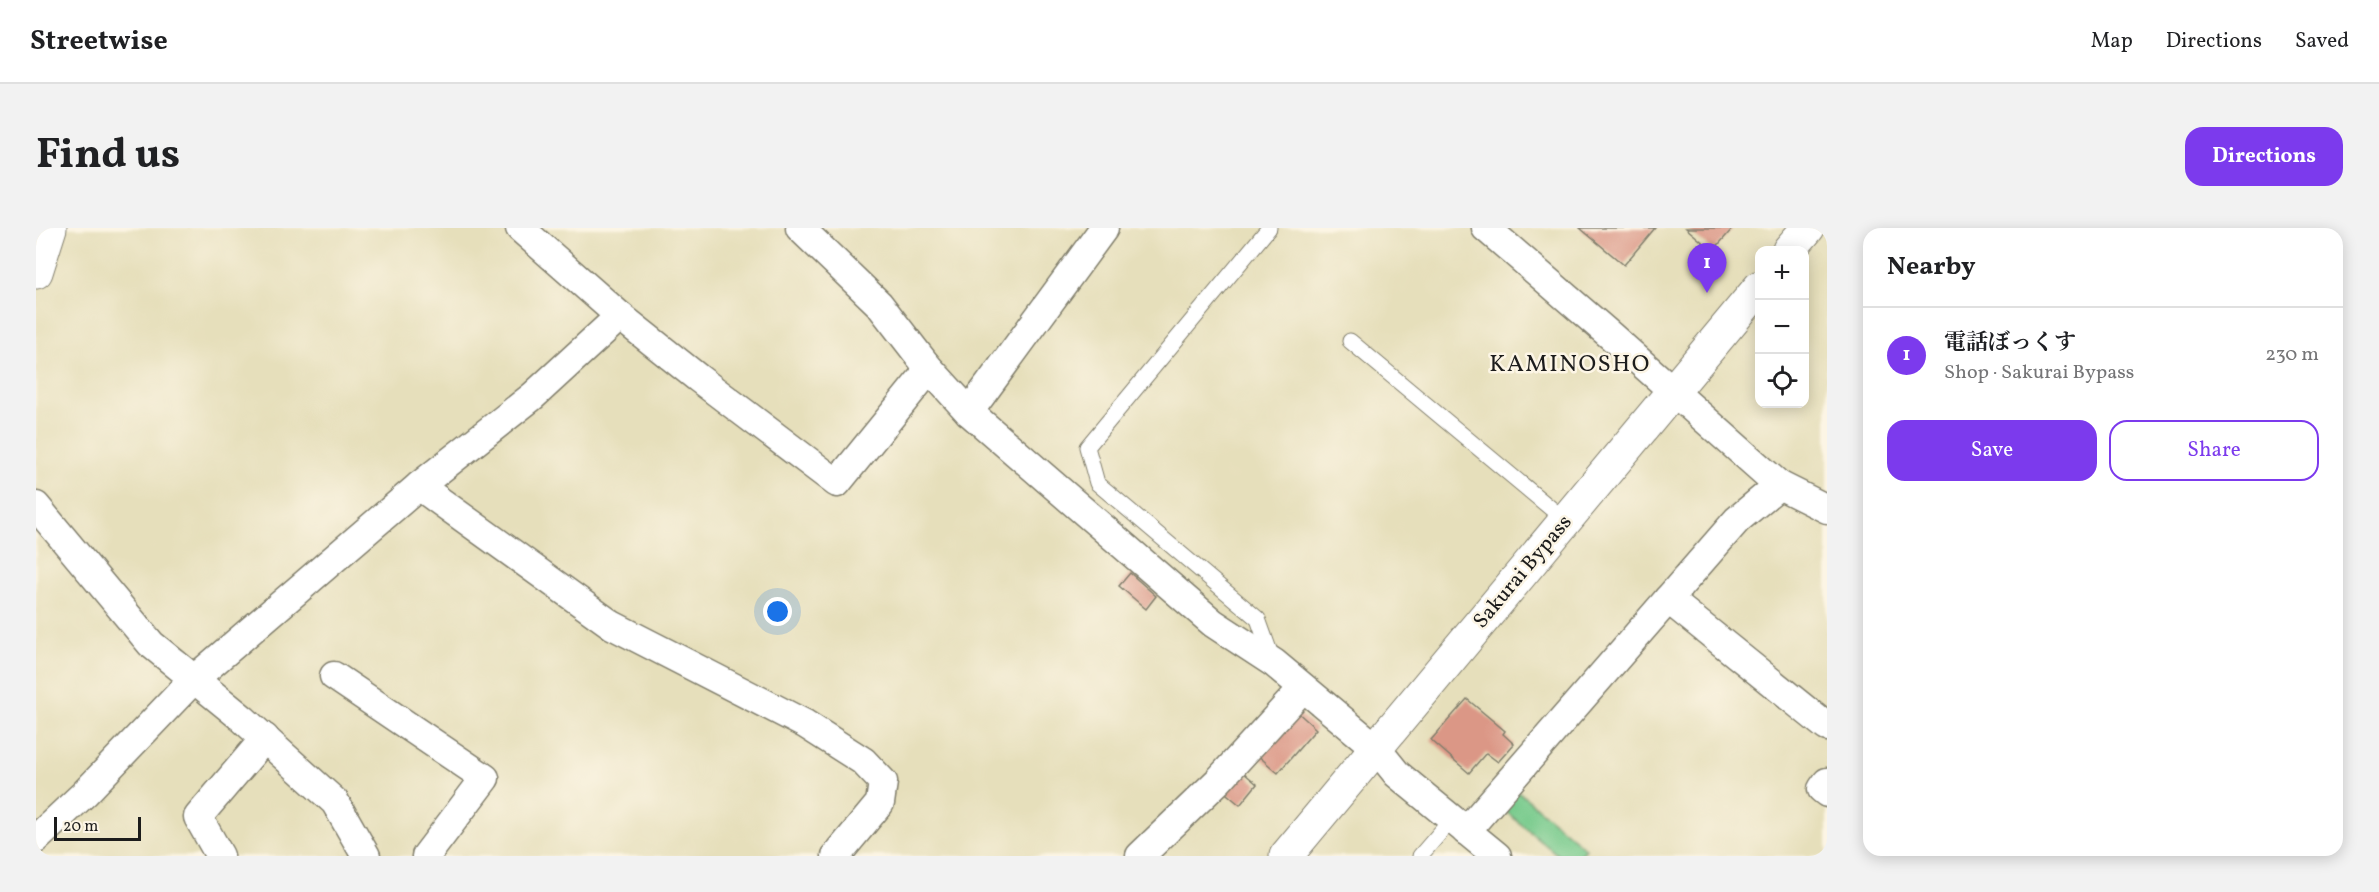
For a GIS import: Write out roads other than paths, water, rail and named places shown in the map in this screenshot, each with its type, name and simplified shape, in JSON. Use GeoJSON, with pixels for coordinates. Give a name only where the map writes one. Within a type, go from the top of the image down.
{"type":"FeatureCollection","features":[{"type":"Feature","properties":{"kind":"main road"},"geometry":{"type":"LineString","coordinates":[[36,272],[50,228]]}},
{"type":"Feature","properties":{"kind":"main road"},"geometry":{"type":"LineString","coordinates":[[1792,246],[1808,228]]}},
{"type":"Feature","properties":{"kind":"main road","name":"Sakurai Bypass"},"geometry":{"type":"LineString","coordinates":[[1286,856],[1755,293]]}},
{"type":"Feature","properties":{"kind":"street"},"geometry":{"type":"LineString","coordinates":[[520,228],[620,316],[837,483],[923,377],[927,366]]}},
{"type":"Feature","properties":{"kind":"street"},"geometry":{"type":"LineString","coordinates":[[800,228],[879,304],[927,366],[969,412],[1213,622],[1274,663],[1376,748],[1397,774],[1497,856]]}},
{"type":"Feature","properties":{"kind":"street"},"geometry":{"type":"LineString","coordinates":[[969,412],[1104,228]]}},
{"type":"Feature","properties":{"kind":"street"},"geometry":{"type":"LineString","coordinates":[[1486,228],[1779,484],[1827,509]]}},
{"type":"Feature","properties":{"kind":"street"},"geometry":{"type":"LineString","coordinates":[[36,839],[85,793],[194,680],[419,486],[533,396],[620,316]]}},
{"type":"Feature","properties":{"kind":"street"},"geometry":{"type":"LineString","coordinates":[[1459,825],[1668,599],[1737,520],[1779,484]]}},
{"type":"Feature","properties":{"kind":"street"},"geometry":{"type":"LineString","coordinates":[[419,486],[612,625],[805,724],[863,761],[883,782],[880,803],[836,856]]}},
{"type":"Feature","properties":{"kind":"street"},"geometry":{"type":"LineString","coordinates":[[36,506],[151,644],[265,738],[335,802],[366,856]]}},
{"type":"Feature","properties":{"kind":"street"},"geometry":{"type":"LineString","coordinates":[[1668,599],[1827,727]]}},
{"type":"Feature","properties":{"kind":"street"},"geometry":{"type":"LineString","coordinates":[[334,676],[485,778],[426,856]]}},
{"type":"Feature","properties":{"kind":"street"},"geometry":{"type":"LineString","coordinates":[[1140,856],[1218,781],[1302,688]]}},
{"type":"Feature","properties":{"kind":"street"},"geometry":{"type":"LineString","coordinates":[[220,856],[198,817],[265,738]]}},
{"type":"Feature","properties":{"kind":"street"},"geometry":{"type":"LineString","coordinates":[[1827,782],[1822,789],[1827,793]]}},
{"type":"Feature","properties":{"kind":"lane"},"geometry":{"type":"LineString","coordinates":[[1269,228],[1087,447],[1097,483],[1258,619],[1274,663]]}},
{"type":"Feature","properties":{"kind":"lane"},"geometry":{"type":"LineString","coordinates":[[1350,341],[1566,521]]}},
{"type":"Feature","properties":{"kind":"lane"},"geometry":{"type":"LineString","coordinates":[[1420,856],[1459,825]]}},
{"type":"Feature","properties":{"kind":"place","name":"電話ぼっくす"},"geometry":{"type":"Point","coordinates":[1707,293]}},
{"type":"Feature","properties":{"kind":"district","name":"KAMINOSHO"},"geometry":{"type":"Point","coordinates":[1570,365]}}]}
